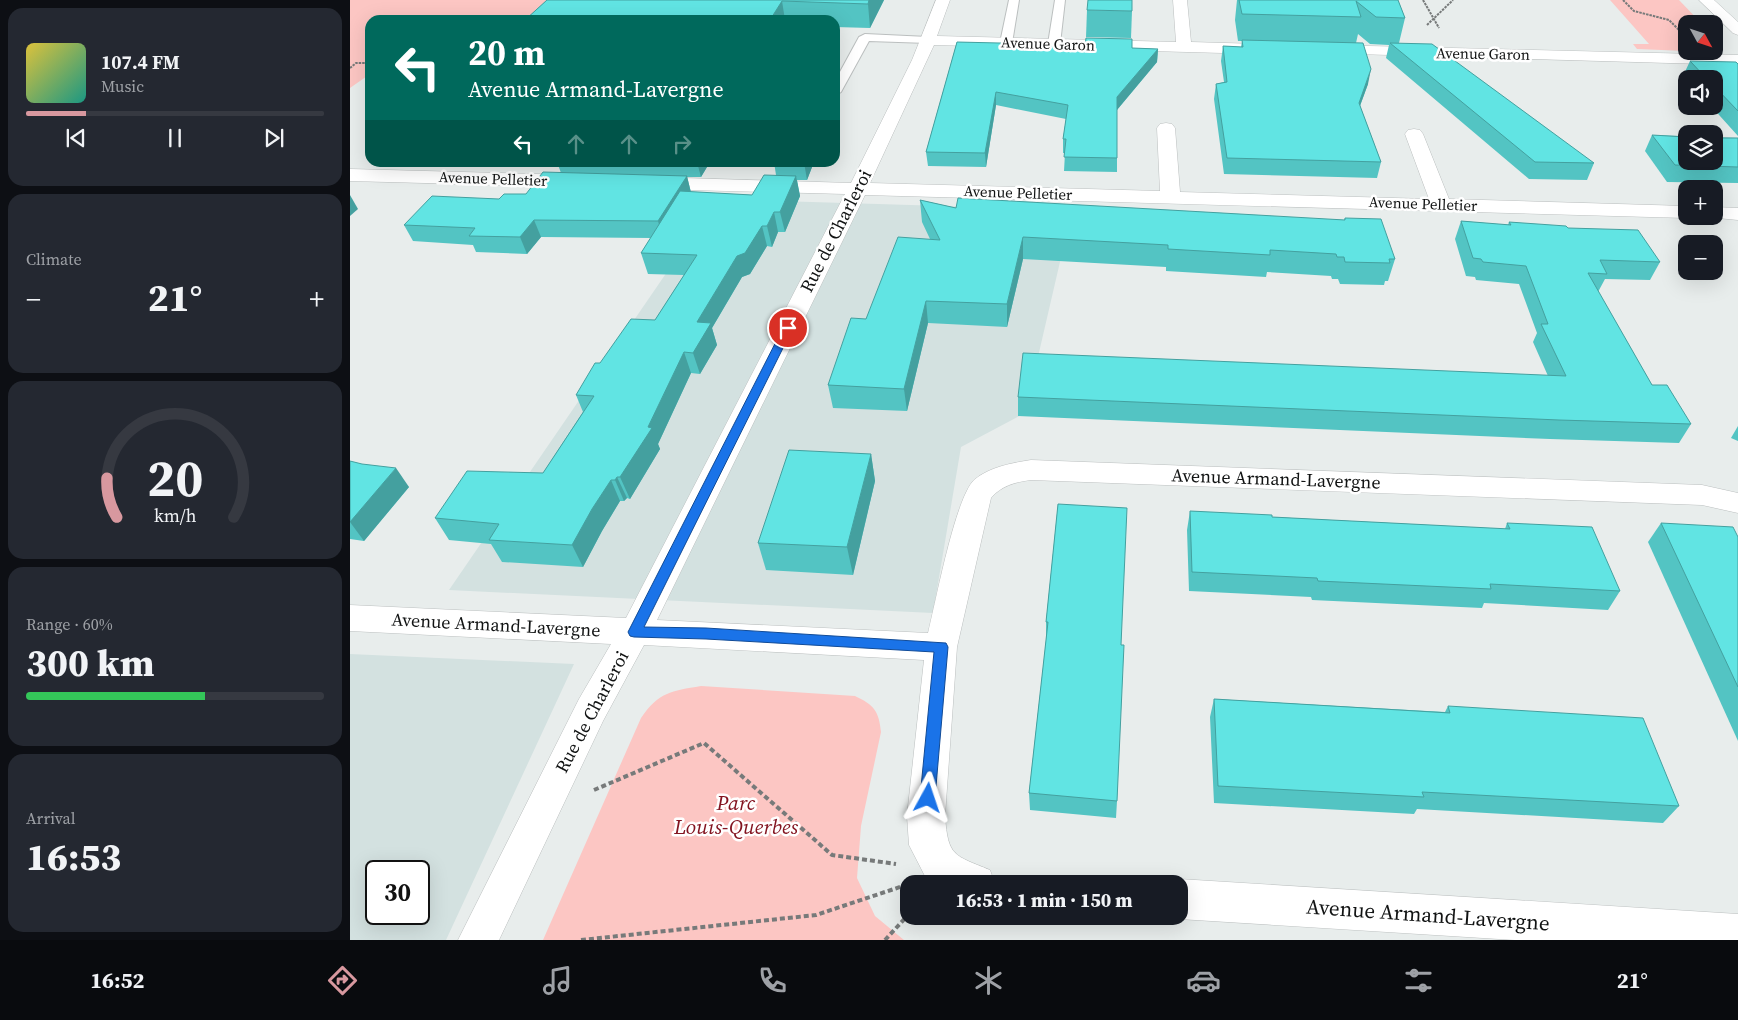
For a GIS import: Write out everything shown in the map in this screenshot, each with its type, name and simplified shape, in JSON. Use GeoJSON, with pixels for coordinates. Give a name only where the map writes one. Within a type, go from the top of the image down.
{"type":"FeatureCollection","features":[{"type":"Feature","properties":{"kind":"street","name":"Rue de Charleroi"},"geometry":{"type":"LineString","coordinates":[[478,940],[591,710],[634,632],[857,189],[918,65],[943,0]]}},
{"type":"Feature","properties":{"kind":"street"},"geometry":{"type":"LineString","coordinates":[[1180,0],[1184,47]]}},
{"type":"Feature","properties":{"kind":"street"},"geometry":{"type":"LineString","coordinates":[[1706,0],[1738,30]]}},
{"type":"Feature","properties":{"kind":"street","name":"Avenue Garon"},"geometry":{"type":"LineString","coordinates":[[928,40],[1274,49]]}},
{"type":"Feature","properties":{"kind":"street","name":"Avenue Garon"},"geometry":{"type":"LineString","coordinates":[[1314,50],[1738,60]]}},
{"type":"Feature","properties":{"kind":"street"},"geometry":{"type":"LineString","coordinates":[[1166,128],[1170,197]]}},
{"type":"Feature","properties":{"kind":"street"},"geometry":{"type":"LineString","coordinates":[[1414,134],[1441,204]]}},
{"type":"Feature","properties":{"kind":"street","name":"Avenue Pelletier"},"geometry":{"type":"LineString","coordinates":[[350,175],[588,182]]}},
{"type":"Feature","properties":{"kind":"street","name":"Avenue Pelletier"},"geometry":{"type":"LineString","coordinates":[[628,183],[1678,212]]}},
{"type":"Feature","properties":{"kind":"street"},"geometry":{"type":"LineString","coordinates":[[1723,213],[1738,214]]}},
{"type":"Feature","properties":{"kind":"street","name":"Avenue Armand-Lavergne"},"geometry":{"type":"LineString","coordinates":[[958,875],[942,867],[928,845],[926,816],[941,647],[978,495],[992,482],[1010,472],[1031,470],[1702,495],[1738,503]]}},
{"type":"Feature","properties":{"kind":"street","name":"Avenue Armand-Lavergne"},"geometry":{"type":"LineString","coordinates":[[350,618],[634,632],[706,633],[941,647]]}},
{"type":"Feature","properties":{"kind":"street","name":"Avenue Armand-Lavergne"},"geometry":{"type":"LineString","coordinates":[[1188,900],[1738,934]]}},
{"type":"Feature","properties":{"kind":"lane"},"geometry":{"type":"LineString","coordinates":[[1006,43],[1014,0]]}},
{"type":"Feature","properties":{"kind":"lane"},"geometry":{"type":"LineString","coordinates":[[1054,44],[1060,0]]}},
{"type":"Feature","properties":{"kind":"lane"},"geometry":{"type":"LineString","coordinates":[[840,83],[866,37],[928,40]]}},
{"type":"Feature","properties":{"kind":"path"},"geometry":{"type":"LineString","coordinates":[[1623,0],[1634,11],[1669,20],[1678,30]]}},
{"type":"Feature","properties":{"kind":"path"},"geometry":{"type":"LineString","coordinates":[[350,68],[356,63],[365,64]]}},
{"type":"Feature","properties":{"kind":"path"},"geometry":{"type":"LineString","coordinates":[[540,814],[704,743],[832,856],[950,875]]}},
{"type":"Feature","properties":{"kind":"path"},"geometry":{"type":"LineString","coordinates":[[581,940],[816,915],[900,887]]}},
{"type":"Feature","properties":{"kind":"path"},"geometry":{"type":"LineString","coordinates":[[885,940],[900,924]]}},
{"type":"Feature","properties":{"kind":"shaded area"},"geometry":{"type":"Polygon","coordinates":[[[717,199],[1072,210],[1025,413],[961,447],[933,613],[449,590],[717,199]]]}},
{"type":"Feature","properties":{"kind":"shaded area"},"geometry":{"type":"Polygon","coordinates":[[[350,654],[574,664],[446,940],[350,940],[350,654]]]}},
{"type":"Feature","properties":{"kind":"green space"},"geometry":{"type":"Polygon","coordinates":[[[350,0],[580,0],[564,15],[365,15],[365,78],[350,88],[350,0]]]}},
{"type":"Feature","properties":{"kind":"green space"},"geometry":{"type":"Polygon","coordinates":[[[1610,0],[1679,0],[1693,15],[1678,15],[1678,51],[1637,49],[1633,44],[1649,44],[1610,0]]]}},
{"type":"Feature","properties":{"kind":"green space","name":"Parc Louis-Querbes"},"geometry":{"type":"Polygon","coordinates":[[[701,686],[855,696],[871,706],[879,719],[881,732],[861,826],[857,878],[875,916],[904,940],[543,940],[641,718],[654,703],[666,694],[701,686]]]}},
{"type":"Feature","properties":{"kind":"building"},"geometry":{"type":"Polygon","coordinates":[[[547,0],[869,0],[868,4],[782,1],[773,15],[530,15],[547,0]]]}},
{"type":"Feature","properties":{"kind":"building"},"geometry":{"type":"Polygon","coordinates":[[[1088,0],[1132,0],[1132,11],[1087,10],[1088,0]]]}},
{"type":"Feature","properties":{"kind":"building"},"geometry":{"type":"Polygon","coordinates":[[[1239,0],[1398,0],[1405,18],[1376,17],[1356,1],[1361,17],[1242,14],[1239,0]]]}},
{"type":"Feature","properties":{"kind":"building"},"geometry":{"type":"Polygon","coordinates":[[[1086,38],[1132,39],[1132,48],[1158,49],[1117,97],[1117,158],[1064,157],[1066,139],[1063,139],[1068,105],[996,92],[985,153],[926,152],[957,42],[1085,45],[1086,38]]]}},
{"type":"Feature","properties":{"kind":"building"},"geometry":{"type":"Polygon","coordinates":[[[1242,40],[1363,43],[1371,69],[1359,103],[1381,162],[1227,158],[1216,84],[1227,82],[1223,46],[1243,47],[1242,40]]]}},
{"type":"Feature","properties":{"kind":"building"},"geometry":{"type":"Polygon","coordinates":[[[1390,43],[1432,44],[1594,163],[1535,162],[1390,43]]]}},
{"type":"Feature","properties":{"kind":"building"},"geometry":{"type":"Polygon","coordinates":[[[1690,61],[1736,62],[1738,64],[1738,111],[1723,95],[1723,70],[1698,70],[1690,61]]]}},
{"type":"Feature","properties":{"kind":"building"},"geometry":{"type":"Polygon","coordinates":[[[1652,135],[1678,137],[1678,165],[1675,165],[1652,135]]]}},
{"type":"Feature","properties":{"kind":"building"},"geometry":{"type":"Polygon","coordinates":[[[1723,138],[1738,138],[1738,167],[1723,167],[1723,138]]]}},
{"type":"Feature","properties":{"kind":"building"},"geometry":{"type":"Polygon","coordinates":[[[543,172],[687,176],[658,221],[534,220],[520,237],[469,236],[475,228],[404,225],[432,196],[499,199],[504,194],[526,194],[543,172]]]}},
{"type":"Feature","properties":{"kind":"building"},"geometry":{"type":"Polygon","coordinates":[[[764,175],[796,176],[780,212],[774,212],[767,226],[762,226],[745,253],[737,256],[697,322],[711,323],[693,353],[684,352],[648,427],[652,428],[620,477],[611,480],[572,545],[489,540],[499,524],[435,518],[467,471],[543,473],[594,396],[576,395],[595,363],[600,363],[631,319],[655,320],[697,255],[641,253],[680,191],[752,195],[764,175]]]}},
{"type":"Feature","properties":{"kind":"building"},"geometry":{"type":"Polygon","coordinates":[[[958,198],[1345,220],[1345,218],[1381,219],[1395,259],[1389,259],[1390,263],[1345,262],[1344,257],[1337,257],[1336,254],[1270,250],[1270,255],[1168,249],[1168,245],[1023,237],[1007,304],[926,301],[904,389],[828,385],[851,318],[866,319],[898,237],[940,240],[920,200],[956,208],[958,198]]]}},
{"type":"Feature","properties":{"kind":"building"},"geometry":{"type":"Polygon","coordinates":[[[1461,221],[1511,225],[1509,222],[1566,226],[1568,228],[1638,230],[1660,262],[1600,260],[1607,274],[1588,273],[1652,385],[1667,385],[1691,424],[1018,397],[1023,353],[1566,376],[1541,324],[1548,324],[1526,266],[1483,262],[1481,259],[1473,258],[1461,221]]]}},
{"type":"Feature","properties":{"kind":"building"},"geometry":{"type":"Polygon","coordinates":[[[789,450],[871,454],[847,547],[758,543],[789,450]]]}},
{"type":"Feature","properties":{"kind":"building"},"geometry":{"type":"Polygon","coordinates":[[[350,461],[396,468],[350,522],[350,461]]]}},
{"type":"Feature","properties":{"kind":"building"},"geometry":{"type":"Polygon","coordinates":[[[1058,504],[1127,508],[1121,645],[1124,645],[1117,801],[1029,793],[1048,622],[1046,622],[1058,504]]]}},
{"type":"Feature","properties":{"kind":"building"},"geometry":{"type":"Polygon","coordinates":[[[1190,511],[1510,529],[1507,523],[1592,527],[1620,591],[1490,584],[1491,589],[1318,581],[1317,578],[1192,572],[1190,511]]]}},
{"type":"Feature","properties":{"kind":"building"},"geometry":{"type":"Polygon","coordinates":[[[1661,523],[1733,527],[1738,537],[1738,687],[1661,523]]]}},
{"type":"Feature","properties":{"kind":"building"},"geometry":{"type":"Polygon","coordinates":[[[1214,699],[1450,713],[1448,706],[1643,718],[1679,806],[1422,792],[1424,797],[1218,786],[1214,699]]]}},
{"type":"Feature","properties":{"kind":"route"},"geometry":{"type":"LineString","coordinates":[[788,328],[634,632],[706,633],[941,647],[928,798]]}}]}
